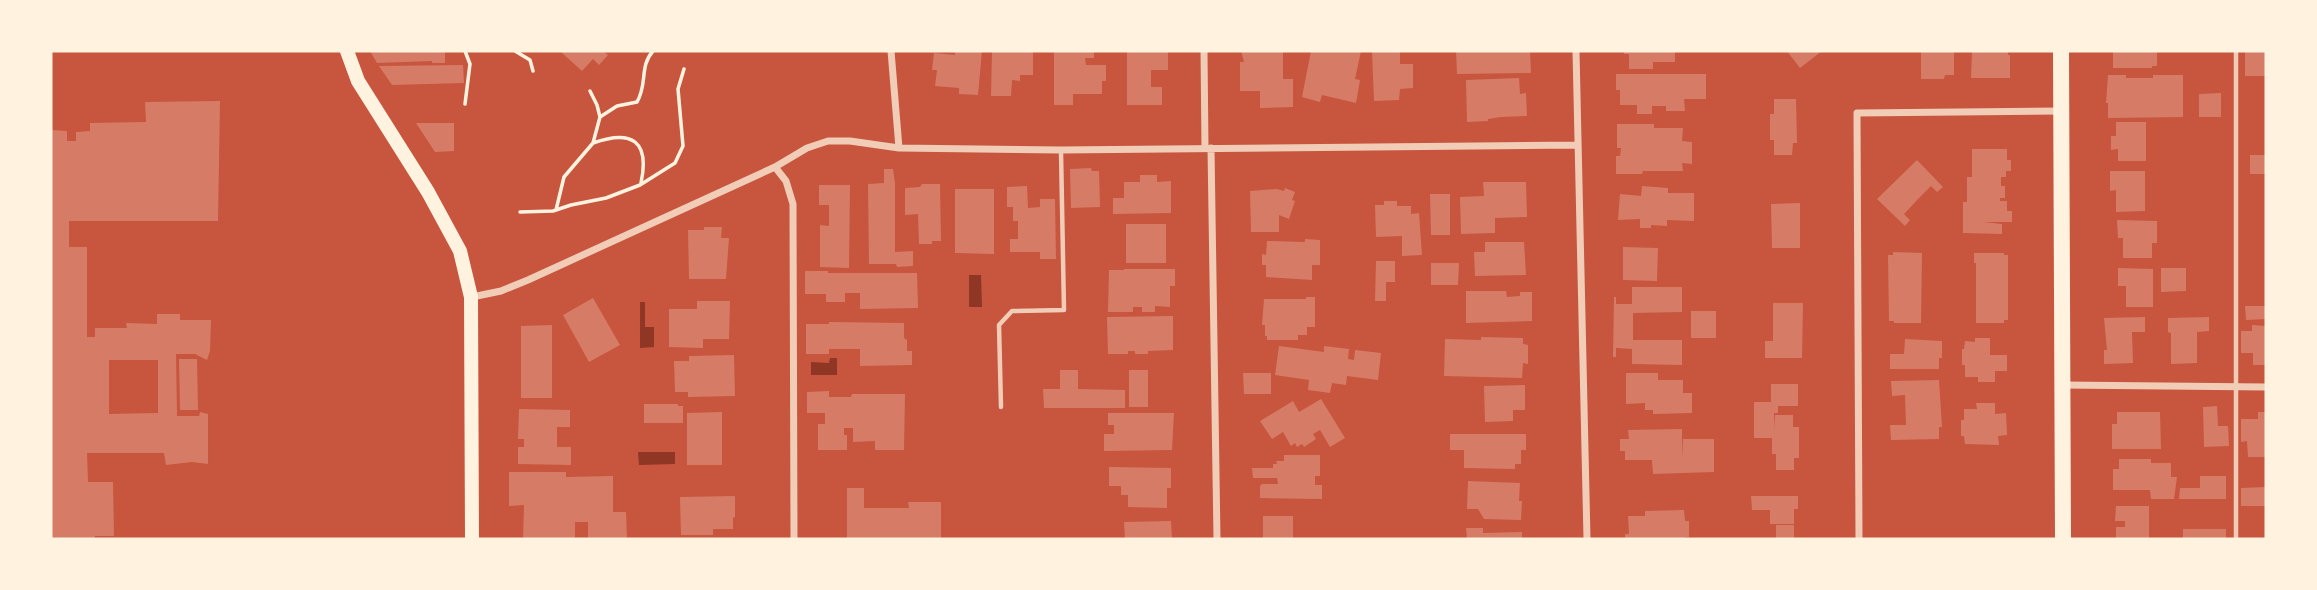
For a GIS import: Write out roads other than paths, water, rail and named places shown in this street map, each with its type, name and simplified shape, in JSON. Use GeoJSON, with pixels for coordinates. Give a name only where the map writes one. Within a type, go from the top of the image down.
{"type":"FeatureCollection","features":[{"type":"Feature","properties":{"kind":"main road"},"geometry":{"type":"LineString","coordinates":[[347,51],[358,81],[428,192],[460,251],[471,297],[472,539]]}},
{"type":"Feature","properties":{"kind":"main road"},"geometry":{"type":"LineString","coordinates":[[2061,51],[2063,539]]}},
{"type":"Feature","properties":{"kind":"street"},"geometry":{"type":"LineString","coordinates":[[891,51],[899,148]]}},
{"type":"Feature","properties":{"kind":"street"},"geometry":{"type":"LineString","coordinates":[[1204,51],[1217,539]]}},
{"type":"Feature","properties":{"kind":"street"},"geometry":{"type":"LineString","coordinates":[[1576,51],[1587,539]]}},
{"type":"Feature","properties":{"kind":"street"},"geometry":{"type":"LineString","coordinates":[[1858,539],[1857,113],[2061,111]]}},
{"type":"Feature","properties":{"kind":"street"},"geometry":{"type":"LineString","coordinates":[[471,297],[501,291],[528,280],[775,167],[807,148],[828,141],[850,141],[899,148],[1061,150],[1578,145]]}},
{"type":"Feature","properties":{"kind":"street"},"geometry":{"type":"LineString","coordinates":[[775,167],[786,181],[793,204],[794,539]]}},
{"type":"Feature","properties":{"kind":"street"},"geometry":{"type":"LineString","coordinates":[[2062,385],[2266,387]]}},
{"type":"Feature","properties":{"kind":"lane"},"geometry":{"type":"LineString","coordinates":[[2236,51],[2236,539]]}},
{"type":"Feature","properties":{"kind":"lane"},"geometry":{"type":"LineString","coordinates":[[1001,407],[999,325],[1012,311],[1064,310],[1061,150]]}}]}
